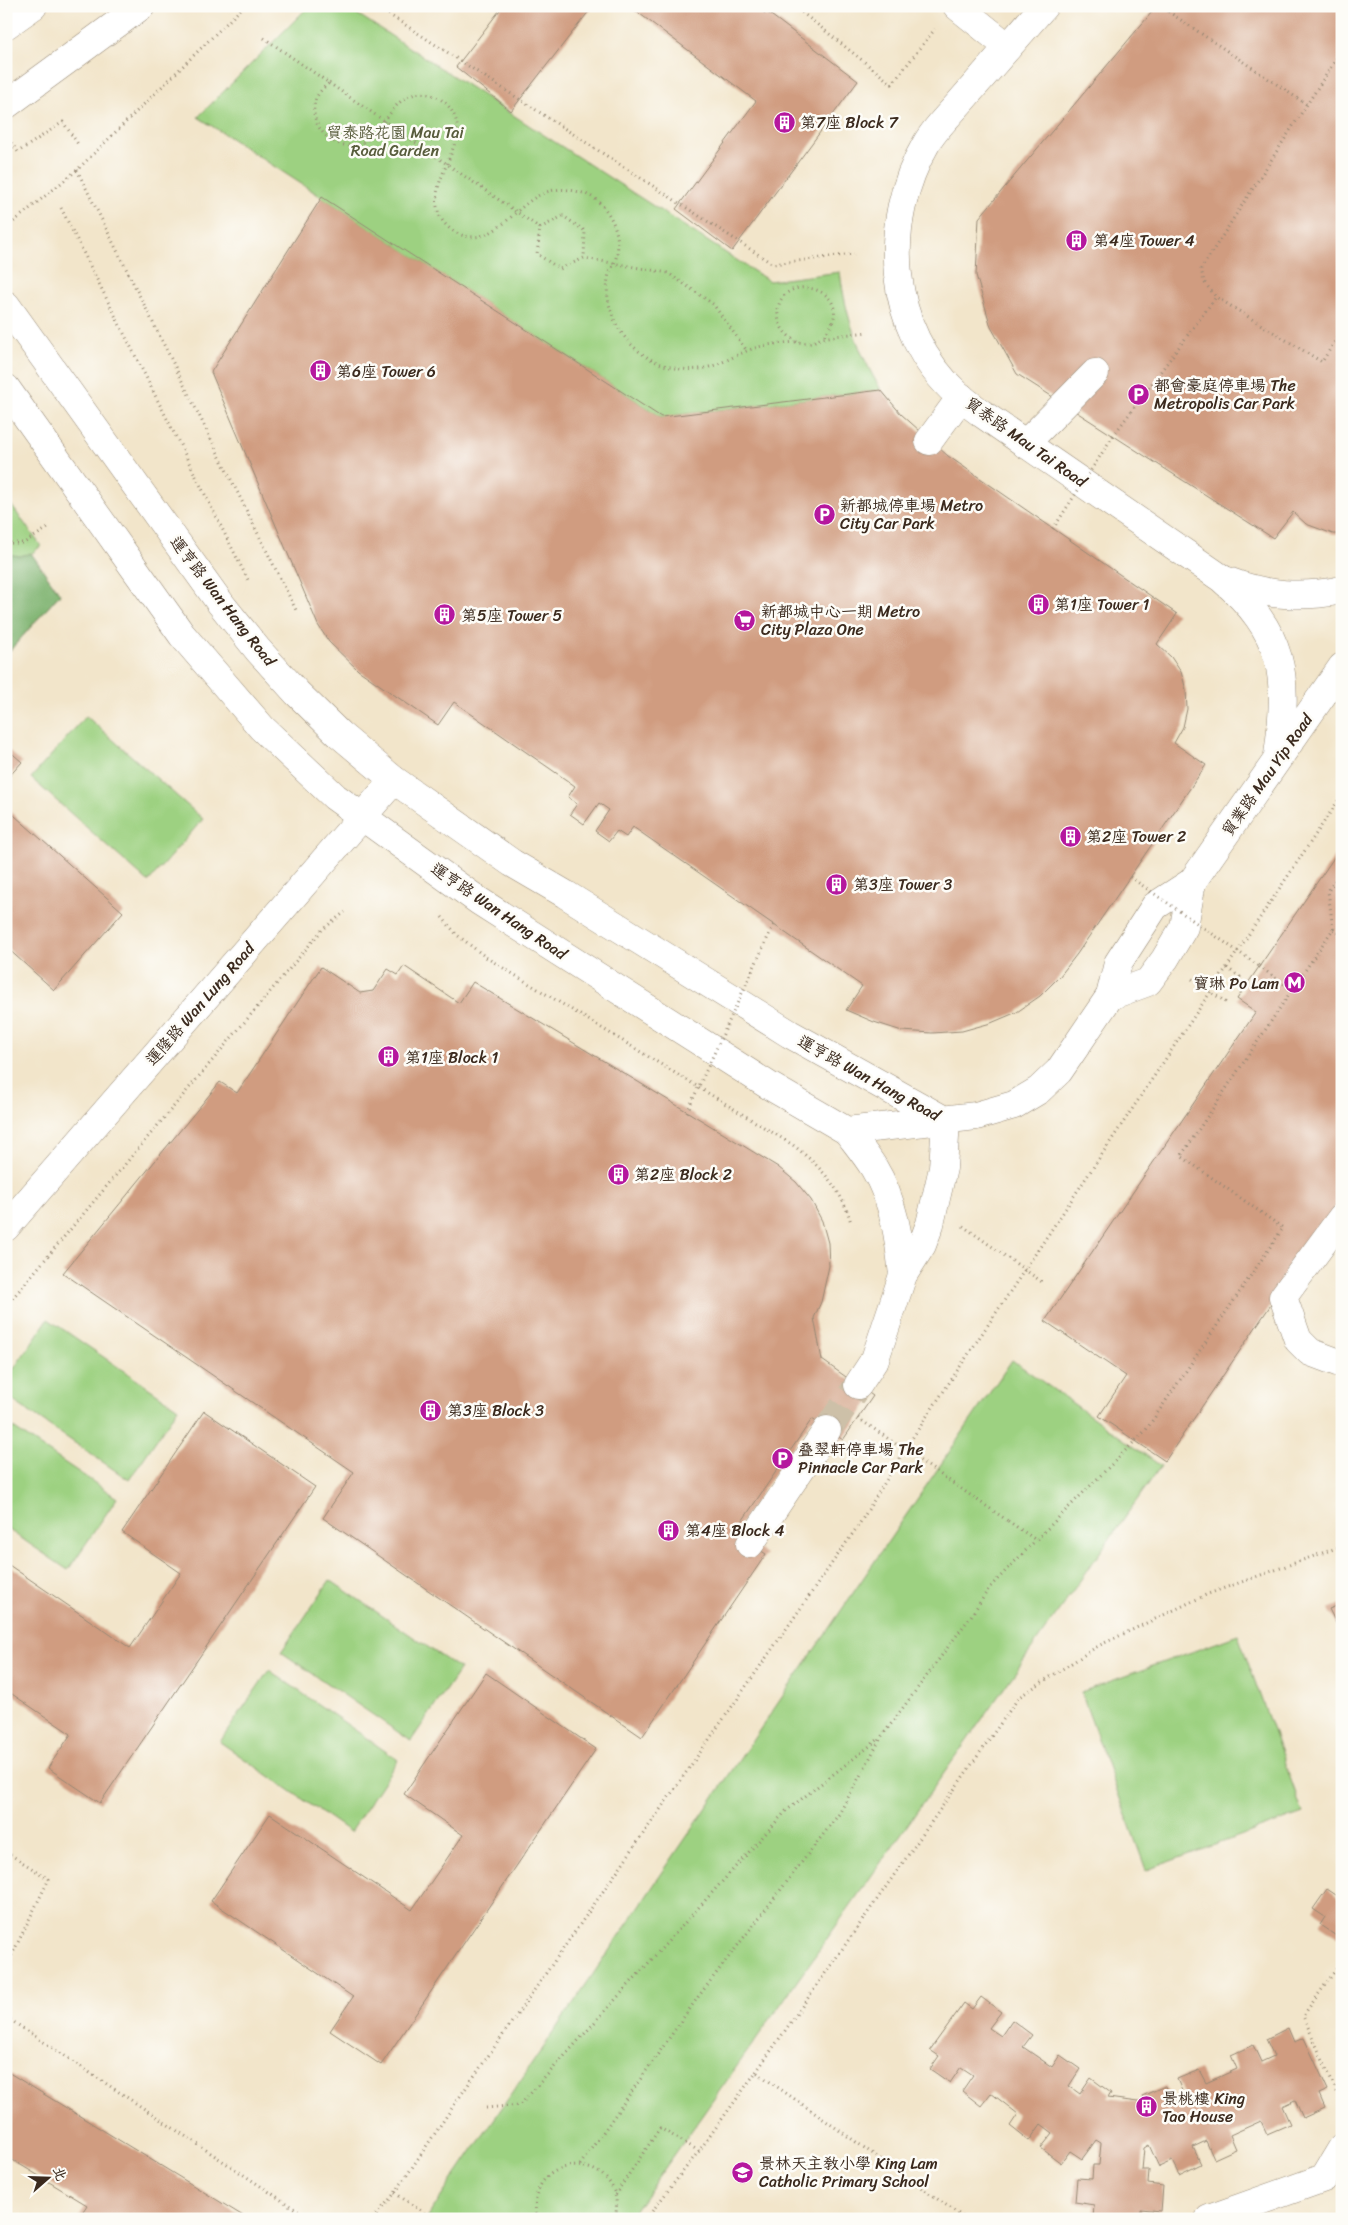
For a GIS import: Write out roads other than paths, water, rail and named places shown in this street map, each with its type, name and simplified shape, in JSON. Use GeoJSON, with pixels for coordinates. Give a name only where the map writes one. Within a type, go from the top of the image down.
{"type":"FeatureCollection","features":[{"type":"Feature","properties":{"kind":"street"},"geometry":{"type":"LineString","coordinates":[[6,25],[33,6]]}},
{"type":"Feature","properties":{"kind":"street"},"geometry":{"type":"LineString","coordinates":[[6,105],[142,6]]}},
{"type":"Feature","properties":{"kind":"street","name":"貿泰路 Mau Tai Road"},"geometry":{"type":"LineString","coordinates":[[1044,6],[927,142],[912,169],[902,197],[896,228],[899,288],[908,318],[928,358],[937,371],[961,397],[1025,444],[1221,578],[1242,596],[1260,617],[1272,642],[1281,668],[1284,704],[1277,761]]}},
{"type":"Feature","properties":{"kind":"street"},"geometry":{"type":"LineString","coordinates":[[949,14],[1008,47]]}},
{"type":"Feature","properties":{"kind":"street","name":"運亨路 Wan Hang Road"},"geometry":{"type":"LineString","coordinates":[[6,305],[221,604],[258,650],[333,728],[394,780],[512,863],[599,914],[790,1034],[946,1121]]}},
{"type":"Feature","properties":{"kind":"street"},"geometry":{"type":"LineString","coordinates":[[1025,444],[1096,372]]}},
{"type":"Feature","properties":{"kind":"street","name":"運亨路 Wan Hang Road"},"geometry":{"type":"LineString","coordinates":[[6,388],[182,635],[215,675],[262,728],[305,770],[362,818],[479,901],[761,1081],[846,1131],[946,1121]]}},
{"type":"Feature","properties":{"kind":"street"},"geometry":{"type":"LineString","coordinates":[[929,441],[961,397]]}},
{"type":"Feature","properties":{"kind":"street","name":"貿泰路 Mau Tai Road"},"geometry":{"type":"LineString","coordinates":[[1221,578],[1244,587],[1292,596],[1317,595],[1342,590]]}},
{"type":"Feature","properties":{"kind":"street","name":"貿業路 Mau Yip Road"},"geometry":{"type":"LineString","coordinates":[[946,1121],[976,1116],[1014,1105],[1039,1090],[1059,1072],[1110,996],[1118,963],[1155,906],[1192,882],[1342,667]]}},
{"type":"Feature","properties":{"kind":"street","name":"運隆路 Wan Lung Road"},"geometry":{"type":"LineString","coordinates":[[6,1227],[394,780]]}},
{"type":"Feature","properties":{"kind":"street","name":"貿業路 Mau Yip Road"},"geometry":{"type":"LineString","coordinates":[[1110,996],[1148,982],[1165,959],[1184,927],[1192,882]]}},
{"type":"Feature","properties":{"kind":"street"},"geometry":{"type":"LineString","coordinates":[[858,1385],[875,1359],[903,1275],[922,1245],[930,1224],[943,1168],[946,1121]]}},
{"type":"Feature","properties":{"kind":"street"},"geometry":{"type":"LineString","coordinates":[[846,1131],[875,1168],[887,1195],[897,1226],[903,1275]]}},
{"type":"Feature","properties":{"kind":"street"},"geometry":{"type":"LineString","coordinates":[[1342,1217],[1283,1297],[1298,1340],[1310,1352],[1342,1364]]}},
{"type":"Feature","properties":{"kind":"street"},"geometry":{"type":"LineString","coordinates":[[750,1544],[828,1430]]}},
{"type":"Feature","properties":{"kind":"street"},"geometry":{"type":"LineString","coordinates":[[1209,2219],[1324,2178],[1342,2148]]}},
{"type":"Feature","properties":{"kind":"tunnel"},"geometry":{"type":"LineString","coordinates":[[827,1430],[858,1385]]}},
{"type":"Feature","properties":{"kind":"place","name":"第7座 Block 7"},"geometry":{"type":"Point","coordinates":[784,122]}},
{"type":"Feature","properties":{"kind":"place","name":"第4座 Tower 4"},"geometry":{"type":"Point","coordinates":[1077,240]}},
{"type":"Feature","properties":{"kind":"place","name":"第6座 Tower 6"},"geometry":{"type":"Point","coordinates":[320,371]}},
{"type":"Feature","properties":{"kind":"place","name":"都會豪庭停車場 The Metropolis Car Park"},"geometry":{"type":"Point","coordinates":[1138,394]}},
{"type":"Feature","properties":{"kind":"place","name":"新都城停車場 Metro City Car Park"},"geometry":{"type":"Point","coordinates":[824,514]}},
{"type":"Feature","properties":{"kind":"place","name":"第1座 Tower 1"},"geometry":{"type":"Point","coordinates":[1038,604]}},
{"type":"Feature","properties":{"kind":"place","name":"第5座 Tower 5"},"geometry":{"type":"Point","coordinates":[445,615]}},
{"type":"Feature","properties":{"kind":"place","name":"新都城中心一期 Metro City Plaza One"},"geometry":{"type":"Point","coordinates":[745,620]}},
{"type":"Feature","properties":{"kind":"place","name":"第2座 Tower 2"},"geometry":{"type":"Point","coordinates":[1070,836]}},
{"type":"Feature","properties":{"kind":"place","name":"第3座 Tower 3"},"geometry":{"type":"Point","coordinates":[837,884]}},
{"type":"Feature","properties":{"kind":"place","name":"寶琳 Po Lam"},"geometry":{"type":"Point","coordinates":[1295,983]}},
{"type":"Feature","properties":{"kind":"place","name":"第1座 Block 1"},"geometry":{"type":"Point","coordinates":[389,1057]}},
{"type":"Feature","properties":{"kind":"place","name":"第2座 Block 2"},"geometry":{"type":"Point","coordinates":[618,1174]}},
{"type":"Feature","properties":{"kind":"place","name":"第3座 Block 3"},"geometry":{"type":"Point","coordinates":[431,1410]}},
{"type":"Feature","properties":{"kind":"place","name":"叠翠軒停車場 The Pinnacle Car Park"},"geometry":{"type":"Point","coordinates":[782,1458]}},
{"type":"Feature","properties":{"kind":"place","name":"第4座 Block 4"},"geometry":{"type":"Point","coordinates":[669,1530]}},
{"type":"Feature","properties":{"kind":"place","name":"景桃樓 King Tao House"},"geometry":{"type":"Point","coordinates":[1146,2107]}},
{"type":"Feature","properties":{"kind":"place","name":"景林天主教小學 King Lam Catholic Primary School"},"geometry":{"type":"Point","coordinates":[743,2172]}},
{"type":"Feature","properties":{"kind":"park label","name":"貿泰路花園 Mau Tai Road Garden"},"geometry":{"type":"Point","coordinates":[395,141]}}]}
